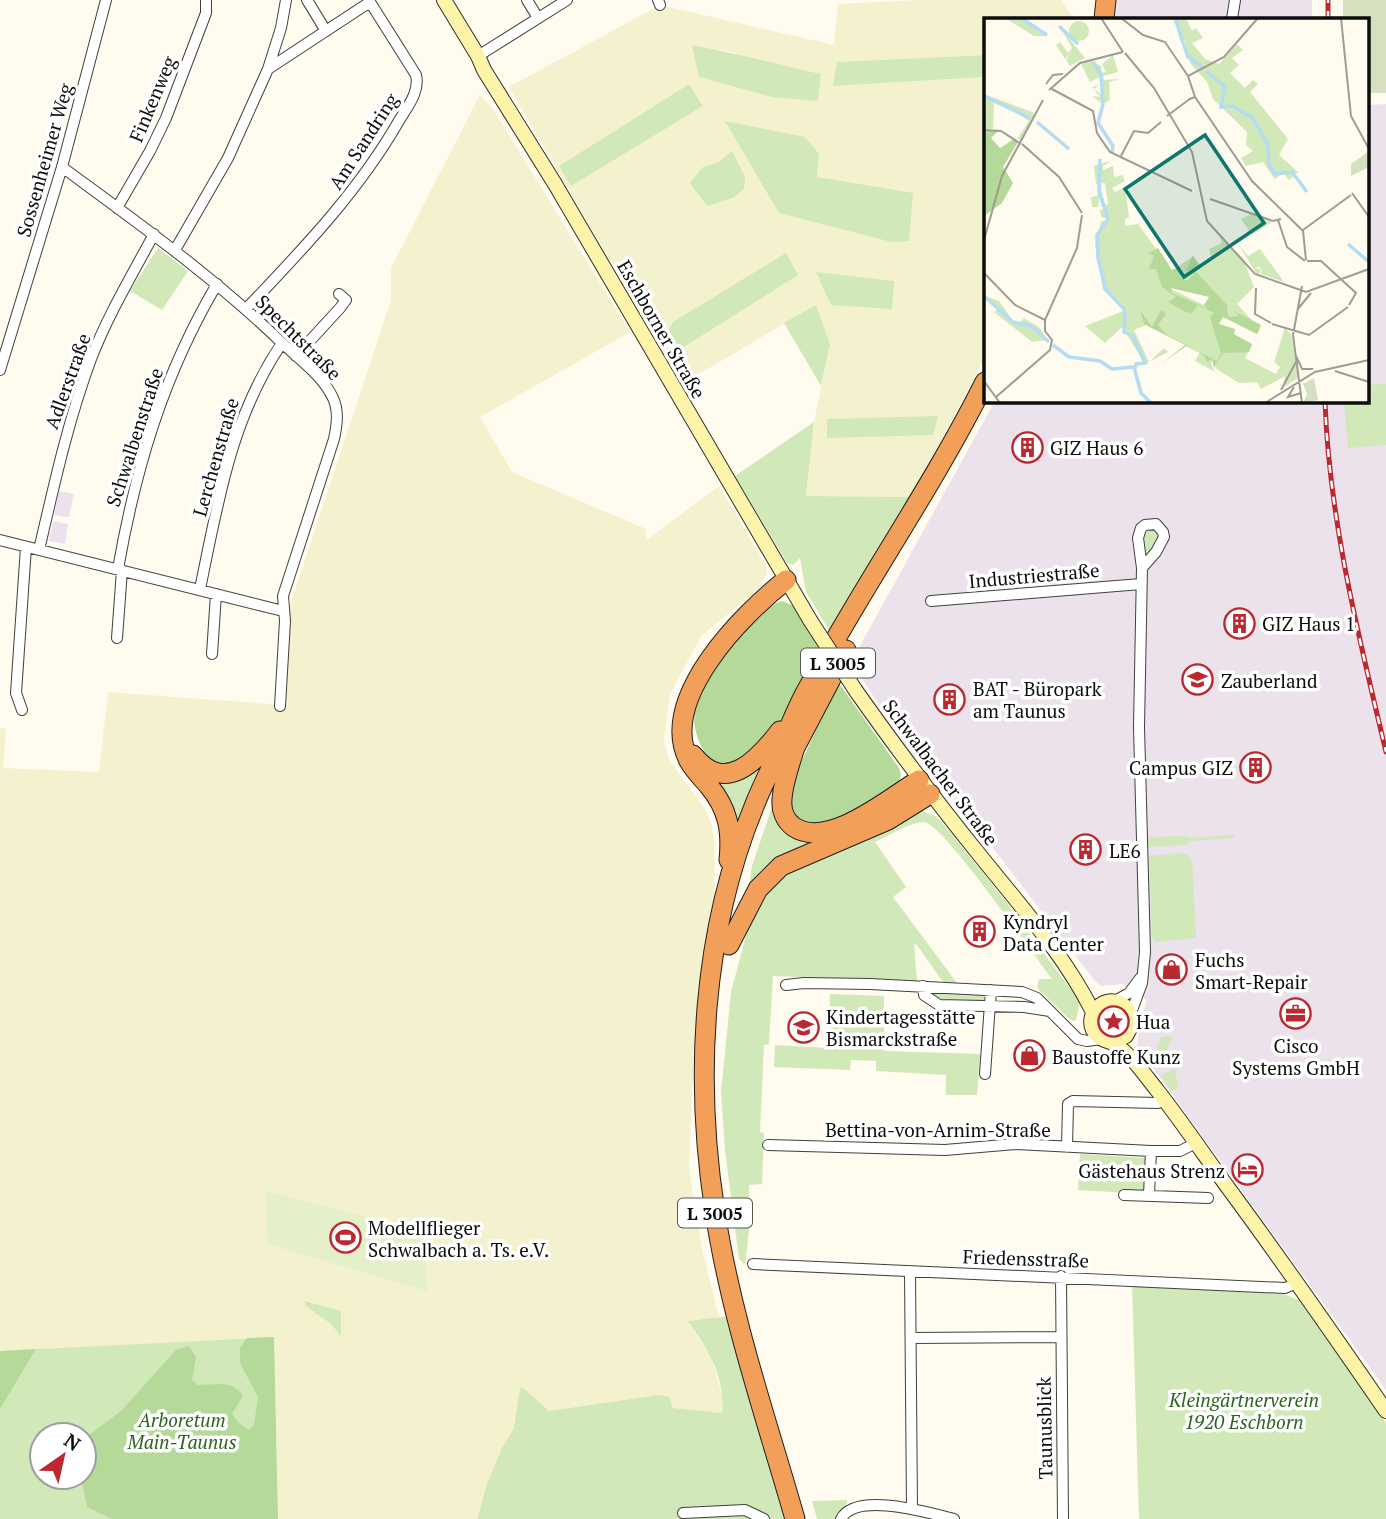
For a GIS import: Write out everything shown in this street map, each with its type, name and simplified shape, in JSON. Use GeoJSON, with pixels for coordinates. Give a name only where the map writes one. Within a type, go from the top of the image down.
{"type":"FeatureCollection","features":[{"type":"Feature","properties":{"kind":"highway"},"geometry":{"type":"LineString","coordinates":[[1091,18],[1092,0]]}},
{"type":"Feature","properties":{"kind":"highway"},"geometry":{"type":"LineString","coordinates":[[1104,18],[1106,0]]}},
{"type":"Feature","properties":{"kind":"highway","name":"L 3005"},"geometry":{"type":"LineString","coordinates":[[795,1519],[730,1285],[715,1214],[704,1094],[705,1036],[715,952],[726,900],[754,806],[807,689],[942,466],[984,384]]}},
{"type":"Feature","properties":{"kind":"highway","name":"L 3005"},"geometry":{"type":"LineString","coordinates":[[808,1519],[751,1319],[733,1243],[723,1181],[718,1130],[717,1053],[729,945],[754,848],[771,800],[795,747],[860,624],[953,472],[989,402]]}},
{"type":"Feature","properties":{"kind":"highway"},"geometry":{"type":"LineString","coordinates":[[726,900],[731,836],[727,816],[718,798],[690,763],[683,743],[686,708],[706,665],[740,622],[786,580]]}},
{"type":"Feature","properties":{"kind":"highway"},"geometry":{"type":"LineString","coordinates":[[683,728],[690,749],[701,764],[719,773],[741,770],[761,756],[807,689]]}},
{"type":"Feature","properties":{"kind":"highway"},"geometry":{"type":"LineString","coordinates":[[795,747],[782,808],[789,823],[805,832],[824,832],[846,824],[925,787]]}},
{"type":"Feature","properties":{"kind":"highway"},"geometry":{"type":"LineString","coordinates":[[729,945],[758,889],[781,866],[888,820],[925,787]]}},
{"type":"Feature","properties":{"kind":"street","name":"Sossenheimer Weg"},"geometry":{"type":"LineString","coordinates":[[0,370],[62,167],[106,0]]}},
{"type":"Feature","properties":{"kind":"street","name":"Finkenweg"},"geometry":{"type":"LineString","coordinates":[[117,208],[166,118],[204,20],[206,0]]}},
{"type":"Feature","properties":{"kind":"street"},"geometry":{"type":"LineString","coordinates":[[175,250],[228,158],[268,69],[286,0]]}},
{"type":"Feature","properties":{"kind":"street"},"geometry":{"type":"LineString","coordinates":[[307,0],[326,31]]}},
{"type":"Feature","properties":{"kind":"street","name":"Eschborner Straße"},"geometry":{"type":"LineString","coordinates":[[444,0],[562,195],[786,580]]}},
{"type":"Feature","properties":{"kind":"street"},"geometry":{"type":"LineString","coordinates":[[527,0],[538,18]]}},
{"type":"Feature","properties":{"kind":"street"},"geometry":{"type":"LineString","coordinates":[[478,56],[567,0]]}},
{"type":"Feature","properties":{"kind":"street"},"geometry":{"type":"LineString","coordinates":[[1232,18],[1235,0]]}},
{"type":"Feature","properties":{"kind":"street","name":"Am Sandring"},"geometry":{"type":"LineString","coordinates":[[247,308],[337,211],[379,153],[417,88],[416,75],[370,2],[268,69]]}},
{"type":"Feature","properties":{"kind":"street","name":"Spechtstraße"},"geometry":{"type":"LineString","coordinates":[[62,167],[175,250],[247,308],[327,388],[334,399],[338,424],[285,586],[280,706]]}},
{"type":"Feature","properties":{"kind":"street","name":"Adlerstraße"},"geometry":{"type":"LineString","coordinates":[[39,550],[65,435],[92,358],[112,310],[154,234]]}},
{"type":"Feature","properties":{"kind":"street","name":"Schwalbenstraße"},"geometry":{"type":"LineString","coordinates":[[117,638],[120,569],[136,474],[161,397],[192,327],[218,284]]}},
{"type":"Feature","properties":{"kind":"street"},"geometry":{"type":"LineString","coordinates":[[296,356],[346,300],[340,294]]}},
{"type":"Feature","properties":{"kind":"street","name":"Lerchenstraße"},"geometry":{"type":"LineString","coordinates":[[200,589],[230,453],[249,399],[266,366],[282,343]]}},
{"type":"Feature","properties":{"kind":"street"},"geometry":{"type":"LineString","coordinates":[[0,540],[283,611]]}},
{"type":"Feature","properties":{"kind":"street"},"geometry":{"type":"LineString","coordinates":[[22,710],[16,693],[26,547]]}},
{"type":"Feature","properties":{"kind":"street"},"geometry":{"type":"LineString","coordinates":[[786,985],[804,983],[923,986],[1028,993],[1081,1040],[1106,1040],[1126,1036],[1133,1023],[1131,1013],[1140,991],[1145,952],[1139,727],[1142,568]]}},
{"type":"Feature","properties":{"kind":"street","name":"Schwalbacher Straße"},"geometry":{"type":"LineString","coordinates":[[786,580],[856,691],[925,787],[1076,980],[1093,994],[1125,1005],[1131,1013]]}},
{"type":"Feature","properties":{"kind":"street","name":"Industriestraße"},"geometry":{"type":"LineString","coordinates":[[931,601],[1140,584]]}},
{"type":"Feature","properties":{"kind":"street"},"geometry":{"type":"LineString","coordinates":[[212,654],[216,594]]}},
{"type":"Feature","properties":{"kind":"street"},"geometry":{"type":"LineString","coordinates":[[1066,1029],[1078,1031],[1093,1019],[1099,1005],[1129,993],[1143,975]]}},
{"type":"Feature","properties":{"kind":"street","name":"Schwalbacher Straße"},"geometry":{"type":"LineString","coordinates":[[1076,980],[1093,1019],[1106,1040],[1136,1065],[1165,1100],[1386,1411]]}},
{"type":"Feature","properties":{"kind":"street"},"geometry":{"type":"LineString","coordinates":[[923,986],[925,995],[935,1004],[1024,1007],[1050,1011]]}},
{"type":"Feature","properties":{"kind":"street"},"geometry":{"type":"LineString","coordinates":[[985,1074],[991,990]]}},
{"type":"Feature","properties":{"kind":"street","name":"Schwalbacher Straße"},"geometry":{"type":"LineString","coordinates":[[1126,1036],[1136,1065]]}},
{"type":"Feature","properties":{"kind":"street","name":"Bettina-von-Arnim-Straße"},"geometry":{"type":"LineString","coordinates":[[1067,1147],[1068,1104],[1073,1101],[1158,1103],[1165,1100]]}},
{"type":"Feature","properties":{"kind":"street","name":"Bettina-von-Arnim-Straße"},"geometry":{"type":"LineString","coordinates":[[768,1145],[945,1150],[1012,1144],[1180,1151],[1196,1143]]}},
{"type":"Feature","properties":{"kind":"street"},"geometry":{"type":"LineString","coordinates":[[1149,1195],[1151,1151]]}},
{"type":"Feature","properties":{"kind":"street"},"geometry":{"type":"LineString","coordinates":[[1124,1195],[1208,1198]]}},
{"type":"Feature","properties":{"kind":"street","name":"Friedensstraße"},"geometry":{"type":"LineString","coordinates":[[753,1264],[1285,1288],[1297,1283]]}},
{"type":"Feature","properties":{"kind":"street"},"geometry":{"type":"LineString","coordinates":[[910,1272],[912,1508]]}},
{"type":"Feature","properties":{"kind":"street","name":"Taunusblick"},"geometry":{"type":"LineString","coordinates":[[1061,1276],[1063,1519]]}},
{"type":"Feature","properties":{"kind":"street"},"geometry":{"type":"LineString","coordinates":[[911,1338],[1060,1337]]}},
{"type":"Feature","properties":{"kind":"street"},"geometry":{"type":"LineString","coordinates":[[842,1519],[849,1510],[861,1505],[912,1508],[954,1519]]}},
{"type":"Feature","properties":{"kind":"street"},"geometry":{"type":"LineString","coordinates":[[683,1513],[745,1510],[764,1519]]}},
{"type":"Feature","properties":{"kind":"shaded area"},"geometry":{"type":"Polygon","coordinates":[[[921,0],[1061,0],[1071,15],[1079,18],[984,18],[984,55],[837,62],[834,86],[984,77],[984,359],[911,497],[806,496],[814,422],[830,344],[816,305],[682,384],[509,87],[660,5],[834,45],[838,4],[921,0]],[[693,45],[700,78],[818,101],[821,74],[693,45]],[[689,84],[559,166],[572,185],[703,106],[689,84]],[[732,152],[719,162],[703,167],[707,206],[733,198],[732,152]],[[819,154],[779,213],[891,242],[817,177],[819,154]],[[938,417],[828,419],[827,438],[938,417]]]}},
{"type":"Feature","properties":{"kind":"shaded area"},"geometry":{"type":"Polygon","coordinates":[[[1116,0],[1312,0],[1312,18],[1115,18],[1116,0]]]}},
{"type":"Feature","properties":{"kind":"shaded area"},"geometry":{"type":"Polygon","coordinates":[[[480,95],[493,109],[630,332],[480,417],[512,472],[646,529],[647,540],[719,486],[766,565],[767,572],[759,589],[702,635],[670,694],[664,739],[669,760],[705,809],[712,825],[714,842],[715,920],[694,1046],[689,1168],[703,1254],[719,1317],[687,1321],[711,1357],[724,1402],[722,1413],[673,1408],[658,1395],[549,1411],[525,1388],[514,1428],[502,1448],[487,1484],[477,1519],[278,1519],[274,1337],[0,1351],[0,728],[6,729],[3,768],[99,772],[108,692],[281,705],[286,618],[391,300],[391,268],[480,95]]]}},
{"type":"Feature","properties":{"kind":"shaded area"},"geometry":{"type":"Polygon","coordinates":[[[1386,104],[1386,1390],[1137,1046],[1147,1000],[1123,984],[1101,986],[1094,980],[990,844],[913,756],[851,662],[994,402],[1368,402],[1368,105],[1386,104]]]}},
{"type":"Feature","properties":{"kind":"shaded area"},"geometry":{"type":"Polygon","coordinates":[[[59,491],[74,494],[69,517],[54,515],[59,491]]]}},
{"type":"Feature","properties":{"kind":"shaded area"},"geometry":{"type":"Polygon","coordinates":[[[53,521],[68,524],[65,544],[49,541],[53,521]]]}},
{"type":"Feature","properties":{"kind":"green space"},"geometry":{"type":"Polygon","coordinates":[[[1343,0],[1386,0],[1386,93],[1368,93],[1368,18],[1343,18],[1343,0]]]}},
{"type":"Feature","properties":{"kind":"green space"},"geometry":{"type":"Polygon","coordinates":[[[692,45],[821,74],[818,101],[772,97],[699,77],[692,45]]]}},
{"type":"Feature","properties":{"kind":"green space"},"geometry":{"type":"Polygon","coordinates":[[[984,55],[984,77],[833,86],[837,62],[984,55]]]}},
{"type":"Feature","properties":{"kind":"green space"},"geometry":{"type":"Polygon","coordinates":[[[689,84],[703,106],[571,186],[559,166],[689,84]]]}},
{"type":"Feature","properties":{"kind":"green space"},"geometry":{"type":"Polygon","coordinates":[[[725,121],[805,137],[819,154],[817,177],[913,193],[909,241],[891,242],[779,213],[725,121]]]}},
{"type":"Feature","properties":{"kind":"green space"},"geometry":{"type":"Polygon","coordinates":[[[732,151],[745,177],[744,189],[733,198],[707,206],[690,183],[703,167],[719,162],[732,151]]]}},
{"type":"Feature","properties":{"kind":"green space"},"geometry":{"type":"Polygon","coordinates":[[[158,248],[188,271],[162,310],[130,291],[158,248]]]}},
{"type":"Feature","properties":{"kind":"green space"},"geometry":{"type":"Polygon","coordinates":[[[786,253],[798,275],[674,353],[664,338],[673,322],[786,253]]]}},
{"type":"Feature","properties":{"kind":"green space"},"geometry":{"type":"Polygon","coordinates":[[[816,272],[894,281],[892,309],[831,305],[816,272]]]}},
{"type":"Feature","properties":{"kind":"green space"},"geometry":{"type":"Polygon","coordinates":[[[816,305],[830,344],[821,386],[784,323],[816,305]]]}},
{"type":"Feature","properties":{"kind":"green space"},"geometry":{"type":"Polygon","coordinates":[[[1386,384],[1386,445],[1348,448],[1344,403],[1368,402],[1368,385],[1386,384]]]}},
{"type":"Feature","properties":{"kind":"green space"},"geometry":{"type":"Polygon","coordinates":[[[938,416],[933,435],[827,438],[827,419],[938,416]]]}},
{"type":"Feature","properties":{"kind":"green space"},"geometry":{"type":"Polygon","coordinates":[[[814,422],[806,496],[911,497],[829,630],[806,592],[800,558],[793,565],[787,563],[735,476],[814,422]]]}},
{"type":"Feature","properties":{"kind":"green space"},"geometry":{"type":"Polygon","coordinates":[[[1153,530],[1158,535],[1158,541],[1145,559],[1143,535],[1153,530]]]}},
{"type":"Feature","properties":{"kind":"green space"},"geometry":{"type":"Polygon","coordinates":[[[782,601],[794,606],[819,648],[780,722],[766,739],[751,752],[734,761],[714,764],[702,748],[694,722],[697,702],[704,685],[741,633],[770,607],[782,601]]]}},
{"type":"Feature","properties":{"kind":"green space"},"geometry":{"type":"Polygon","coordinates":[[[838,682],[899,768],[901,775],[898,785],[846,816],[809,829],[792,819],[788,791],[838,682]]]}},
{"type":"Feature","properties":{"kind":"green space"},"geometry":{"type":"Polygon","coordinates":[[[764,758],[732,864],[716,779],[747,776],[764,758]]]}},
{"type":"Feature","properties":{"kind":"green space"},"geometry":{"type":"Polygon","coordinates":[[[773,804],[774,812],[782,823],[816,839],[796,850],[746,906],[752,866],[773,804]]]}},
{"type":"Feature","properties":{"kind":"green space"},"geometry":{"type":"Polygon","coordinates":[[[920,810],[941,821],[1008,904],[1080,1002],[1076,1020],[1068,1018],[1037,988],[1039,979],[1052,979],[968,866],[934,828],[919,822],[875,842],[906,887],[893,897],[957,983],[943,982],[914,944],[917,982],[773,976],[769,1044],[764,1045],[760,1132],[764,1133],[762,1184],[749,1185],[750,1221],[745,1265],[739,1259],[725,1150],[721,1092],[731,992],[752,913],[778,875],[920,810]]]}},
{"type":"Feature","properties":{"kind":"green space"},"geometry":{"type":"Polygon","coordinates":[[[1235,836],[1233,838],[1190,841],[1186,845],[1148,847],[1148,837],[1235,836]]]}},
{"type":"Feature","properties":{"kind":"green space"},"geometry":{"type":"Polygon","coordinates":[[[1186,854],[1192,860],[1196,938],[1156,942],[1152,937],[1149,856],[1186,854]]]}},
{"type":"Feature","properties":{"kind":"green space"},"geometry":{"type":"Polygon","coordinates":[[[930,991],[985,994],[985,998],[982,1001],[939,1000],[931,995],[930,991]]]}},
{"type":"Feature","properties":{"kind":"green space"},"geometry":{"type":"Polygon","coordinates":[[[830,994],[884,996],[884,1051],[980,1054],[977,1095],[946,1095],[946,1075],[876,1071],[876,1061],[851,1060],[850,1070],[774,1067],[775,1045],[829,1048],[830,994]]]}},
{"type":"Feature","properties":{"kind":"green space"},"geometry":{"type":"Polygon","coordinates":[[[1106,1005],[1129,1014],[1120,1038],[1100,1034],[1096,1014],[1106,1005]]]}},
{"type":"Feature","properties":{"kind":"green space"},"geometry":{"type":"Polygon","coordinates":[[[1170,1036],[1173,1039],[1167,1046],[1170,1059],[1163,1064],[1159,1062],[1157,1044],[1161,1037],[1170,1036]]]}},
{"type":"Feature","properties":{"kind":"green space"},"geometry":{"type":"Polygon","coordinates":[[[1175,1068],[1178,1089],[1171,1090],[1161,1076],[1175,1068]]]}},
{"type":"Feature","properties":{"kind":"green space"},"geometry":{"type":"Polygon","coordinates":[[[1080,1154],[1147,1158],[1146,1194],[1078,1190],[1080,1154]]]}},
{"type":"Feature","properties":{"kind":"green space","name":"Modellflieger Schwalbach a. Ts. e.V."},"geometry":{"type":"Polygon","coordinates":[[[266,1191],[423,1232],[427,1291],[268,1244],[266,1191]]]}},
{"type":"Feature","properties":{"kind":"green space","name":"Kleingärtnerverein 1920 Eschborn"},"geometry":{"type":"Polygon","coordinates":[[[1132,1284],[1283,1294],[1299,1300],[1386,1423],[1386,1519],[1139,1519],[1132,1284]]]}},
{"type":"Feature","properties":{"kind":"green space"},"geometry":{"type":"Polygon","coordinates":[[[304,1301],[341,1311],[341,1336],[330,1323],[307,1307],[304,1301]]]}},
{"type":"Feature","properties":{"kind":"green space"},"geometry":{"type":"Polygon","coordinates":[[[729,1316],[768,1464],[786,1519],[477,1519],[487,1484],[502,1448],[514,1428],[520,1388],[524,1388],[549,1411],[658,1395],[669,1397],[673,1408],[722,1413],[718,1376],[701,1341],[687,1321],[729,1316]]]}},
{"type":"Feature","properties":{"kind":"green space","name":"Arboretum Main-Taunus"},"geometry":{"type":"Polygon","coordinates":[[[274,1337],[274,1519],[0,1519],[0,1351],[274,1337]]]}},
{"type":"Feature","properties":{"kind":"green space"},"geometry":{"type":"Polygon","coordinates":[[[274,1337],[278,1519],[112,1519],[87,1507],[84,1491],[98,1491],[98,1428],[121,1411],[176,1350],[189,1346],[196,1357],[192,1380],[198,1385],[223,1384],[239,1391],[243,1396],[232,1414],[249,1430],[254,1425],[258,1397],[240,1363],[240,1348],[247,1338],[274,1337]]]}},
{"type":"Feature","properties":{"kind":"green space"},"geometry":{"type":"Polygon","coordinates":[[[36,1349],[0,1409],[0,1351],[36,1349]]]}},
{"type":"Feature","properties":{"kind":"green space"},"geometry":{"type":"Polygon","coordinates":[[[847,1500],[845,1519],[817,1519],[812,1501],[847,1500]]]}},
{"type":"Feature","properties":{"kind":"railway"},"geometry":{"type":"LineString","coordinates":[[1328,0],[1328,18]]}},
{"type":"Feature","properties":{"kind":"railway"},"geometry":{"type":"LineString","coordinates":[[1325,402],[1332,490],[1339,534],[1386,752]]}},
{"type":"Feature","properties":{"kind":"place","name":"GIZ Haus 6"},"geometry":{"type":"Point","coordinates":[1027,447]}},
{"type":"Feature","properties":{"kind":"place","name":"GIZ Haus 1"},"geometry":{"type":"Point","coordinates":[1239,623]}},
{"type":"Feature","properties":{"kind":"place","name":"Zauberland"},"geometry":{"type":"Point","coordinates":[1198,680]}},
{"type":"Feature","properties":{"kind":"place","name":"BAT - Büropark am Taunus"},"geometry":{"type":"Point","coordinates":[950,699]}},
{"type":"Feature","properties":{"kind":"place","name":"Campus GIZ"},"geometry":{"type":"Point","coordinates":[1256,767]}},
{"type":"Feature","properties":{"kind":"place","name":"LE6"},"geometry":{"type":"Point","coordinates":[1086,850]}},
{"type":"Feature","properties":{"kind":"place","name":"Kyndryl Data Center"},"geometry":{"type":"Point","coordinates":[980,932]}},
{"type":"Feature","properties":{"kind":"place","name":"Fuchs Smart-Repair"},"geometry":{"type":"Point","coordinates":[1172,970]}},
{"type":"Feature","properties":{"kind":"place","name":"Cisco Systems GmbH"},"geometry":{"type":"Point","coordinates":[1296,1014]}},
{"type":"Feature","properties":{"kind":"place","name":"Hua"},"geometry":{"type":"Point","coordinates":[1113,1021]}},
{"type":"Feature","properties":{"kind":"place","name":"Kindertagesstätte Bismarckstraße"},"geometry":{"type":"Point","coordinates":[803,1027]}},
{"type":"Feature","properties":{"kind":"place","name":"Baustoffe Kunz"},"geometry":{"type":"Point","coordinates":[1029,1056]}},
{"type":"Feature","properties":{"kind":"place","name":"Gästehaus Strenz"},"geometry":{"type":"Point","coordinates":[1248,1170]}},
{"type":"Feature","properties":{"kind":"place","name":"Modellflieger Schwalbach a. Ts. e.V."},"geometry":{"type":"Point","coordinates":[345,1238]}}]}
